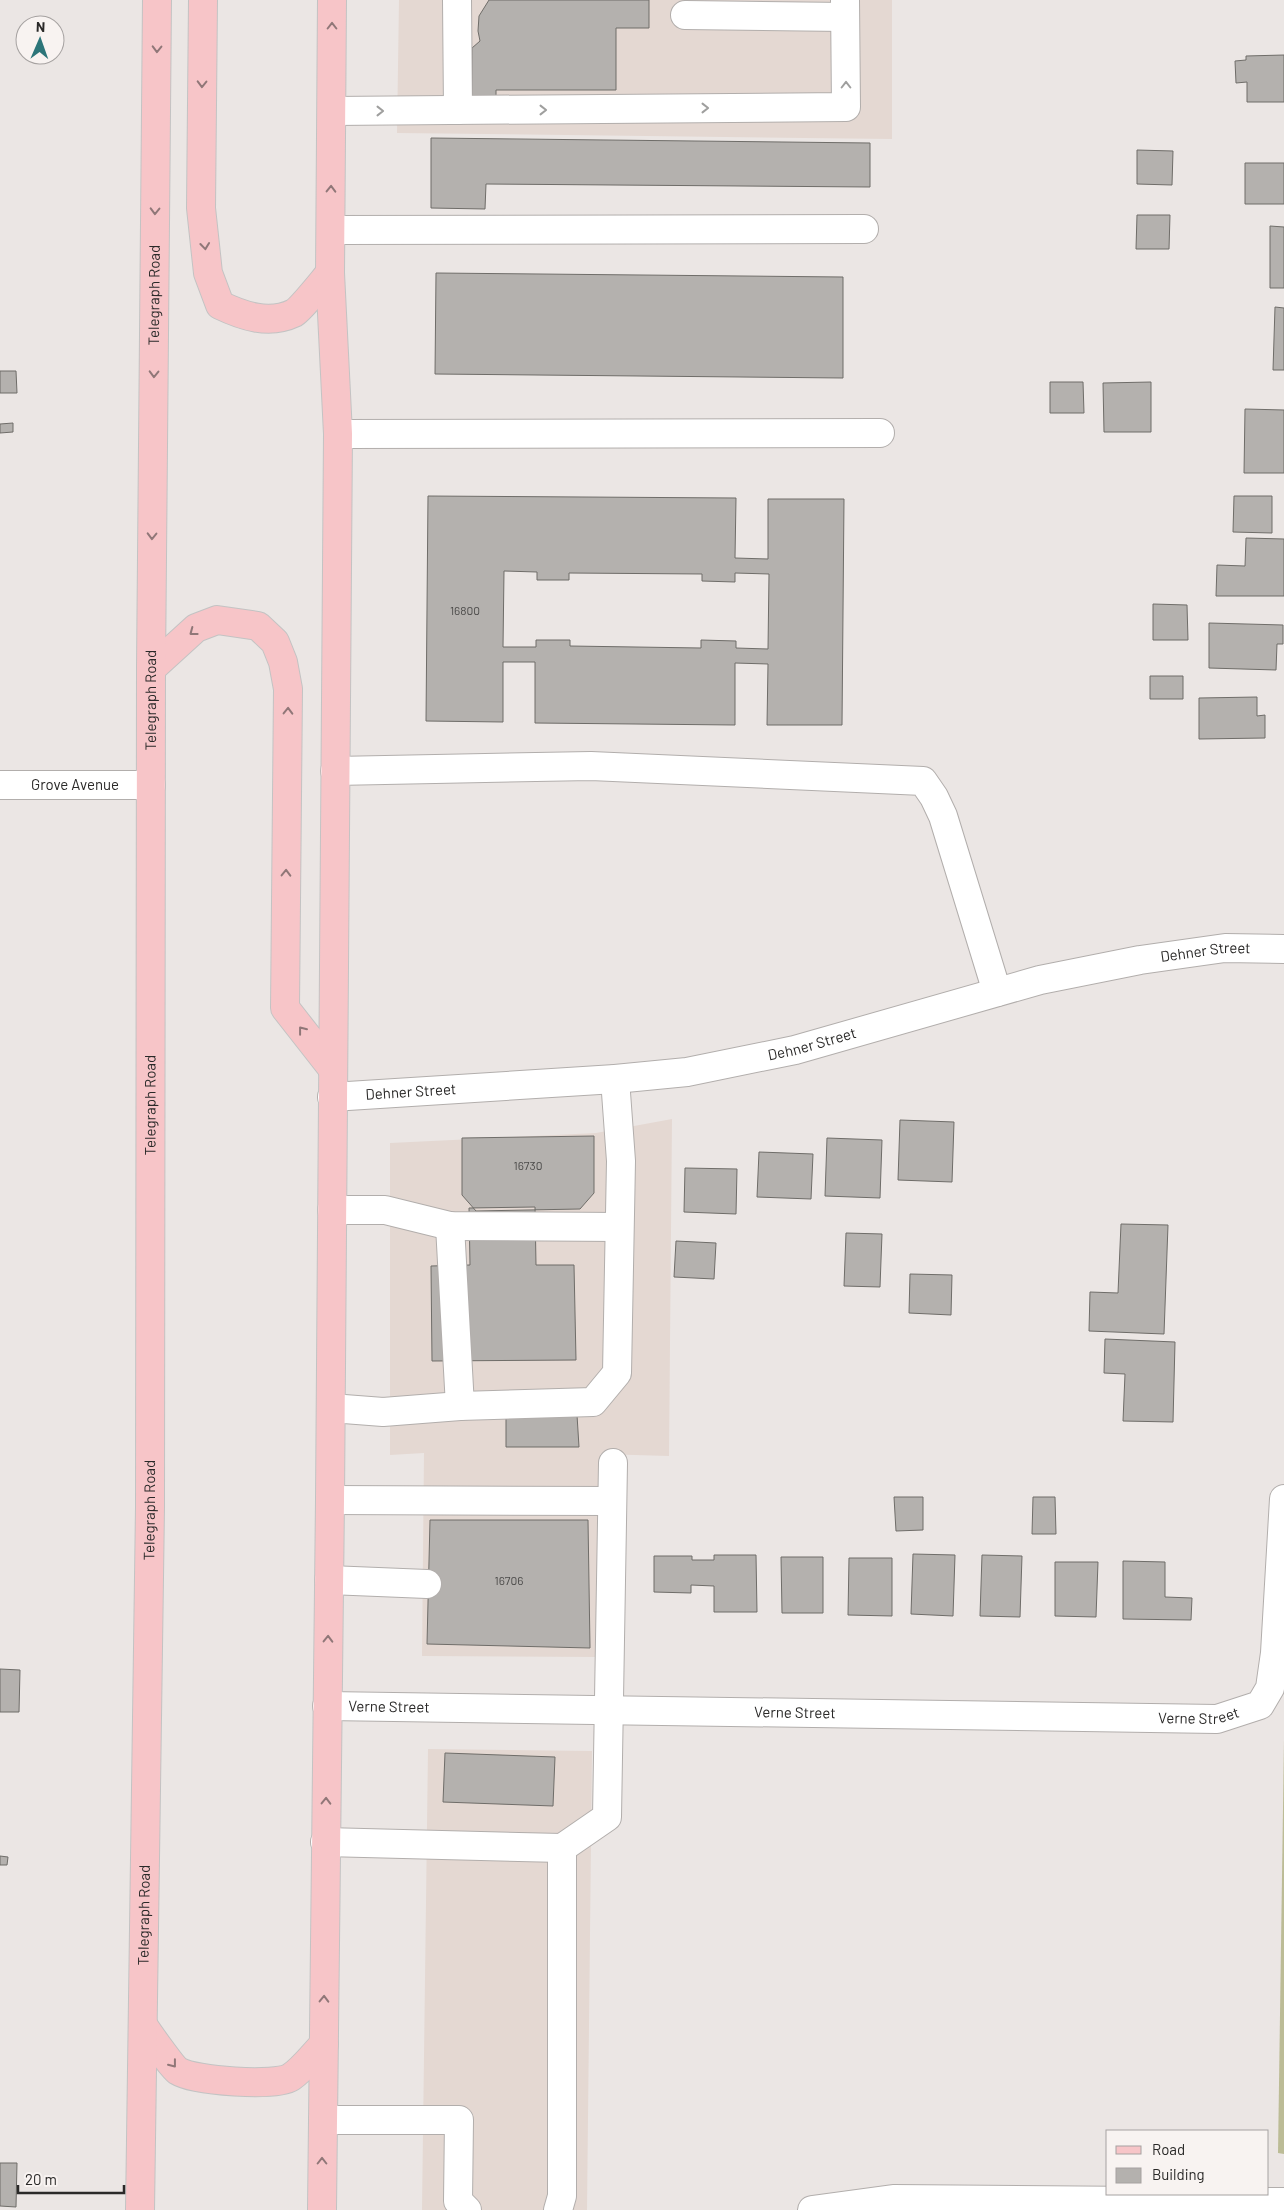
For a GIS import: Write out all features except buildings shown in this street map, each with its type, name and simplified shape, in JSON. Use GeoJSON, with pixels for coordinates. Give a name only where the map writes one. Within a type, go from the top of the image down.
{"type":"FeatureCollection","features":[{"type":"Feature","properties":{"kind":"main road","name":"Telegraph Road"},"geometry":{"type":"LineString","coordinates":[[140,2210],[150,1507],[151,669],[157,0]]}},
{"type":"Feature","properties":{"kind":"main road"},"geometry":{"type":"LineString","coordinates":[[203,0],[201,208],[208,273],[220,305],[243,316],[269,319],[295,312],[330,273]]}},
{"type":"Feature","properties":{"kind":"main road"},"geometry":{"type":"LineString","coordinates":[[322,2210],[331,1408],[338,434],[330,273],[332,0]]}},
{"type":"Feature","properties":{"kind":"main road"},"geometry":{"type":"LineString","coordinates":[[151,669],[196,628],[216,620],[258,626],[275,642],[288,689],[285,1008],[332,1068]]}},
{"type":"Feature","properties":{"kind":"main road"},"geometry":{"type":"LineString","coordinates":[[143,2025],[178,2071],[209,2079],[233,2082],[258,2082],[290,2078],[324,2044]]}},
{"type":"Feature","properties":{"kind":"street"},"geometry":{"type":"LineString","coordinates":[[457,0],[458,110]]}},
{"type":"Feature","properties":{"kind":"street"},"geometry":{"type":"LineString","coordinates":[[332,111],[846,107],[845,8],[685,15]]}},
{"type":"Feature","properties":{"kind":"street"},"geometry":{"type":"LineString","coordinates":[[330,230],[864,229]]}},
{"type":"Feature","properties":{"kind":"street"},"geometry":{"type":"LineString","coordinates":[[338,434],[880,433]]}},
{"type":"Feature","properties":{"kind":"street"},"geometry":{"type":"LineString","coordinates":[[335,771],[590,766],[923,781],[934,797],[942,816],[997,992]]}},
{"type":"Feature","properties":{"kind":"street","name":"Grove Avenue"},"geometry":{"type":"LineString","coordinates":[[0,785],[151,785]]}},
{"type":"Feature","properties":{"kind":"street","name":"Dehner Street"},"geometry":{"type":"LineString","coordinates":[[332,1097],[615,1079],[687,1072],[796,1050],[1040,980],[1178,954],[1225,948],[1284,949]]}},
{"type":"Feature","properties":{"kind":"street"},"geometry":{"type":"LineString","coordinates":[[331,1408],[384,1412],[460,1406],[593,1402],[617,1373],[621,1161],[615,1079]]}},
{"type":"Feature","properties":{"kind":"street"},"geometry":{"type":"LineString","coordinates":[[332,1210],[385,1210],[450,1226],[619,1227]]}},
{"type":"Feature","properties":{"kind":"street"},"geometry":{"type":"LineString","coordinates":[[450,1226],[460,1406]]}},
{"type":"Feature","properties":{"kind":"street"},"geometry":{"type":"LineString","coordinates":[[326,1842],[562,1848],[607,1817],[613,1463]]}},
{"type":"Feature","properties":{"kind":"street","name":"Verne Street"},"geometry":{"type":"LineString","coordinates":[[327,1706],[1217,1719],[1260,1705],[1270,1688],[1275,1653],[1284,1499]]}},
{"type":"Feature","properties":{"kind":"street"},"geometry":{"type":"LineString","coordinates":[[330,1500],[612,1501]]}},
{"type":"Feature","properties":{"kind":"street"},"geometry":{"type":"LineString","coordinates":[[329,1580],[427,1584]]}},
{"type":"Feature","properties":{"kind":"street"},"geometry":{"type":"LineString","coordinates":[[558,2210],[562,2196],[562,1848]]}},
{"type":"Feature","properties":{"kind":"street"},"geometry":{"type":"LineString","coordinates":[[323,2120],[459,2120],[458,2201],[467,2210]]}},
{"type":"Feature","properties":{"kind":"street"},"geometry":{"type":"LineString","coordinates":[[812,2210],[856,2206],[893,2199],[1284,2202]]}},
{"type":"Feature","properties":{"kind":"shaded area"},"geometry":{"type":"Polygon","coordinates":[[[399,0],[892,0],[892,139],[397,133],[399,0]]]}},
{"type":"Feature","properties":{"kind":"shaded area"},"geometry":{"type":"Polygon","coordinates":[[[672,1119],[669,1456],[600,1454],[598,1657],[422,1656],[424,1453],[390,1455],[390,1143],[596,1133],[672,1119]]]}},
{"type":"Feature","properties":{"kind":"shaded area"},"geometry":{"type":"Polygon","coordinates":[[[428,1749],[592,1751],[587,2210],[422,2210],[428,1749]]]}},
{"type":"Feature","properties":{"kind":"green space"},"geometry":{"type":"Polygon","coordinates":[[[1284,1739],[1284,2154],[1278,2153],[1284,1739]]]}}]}
